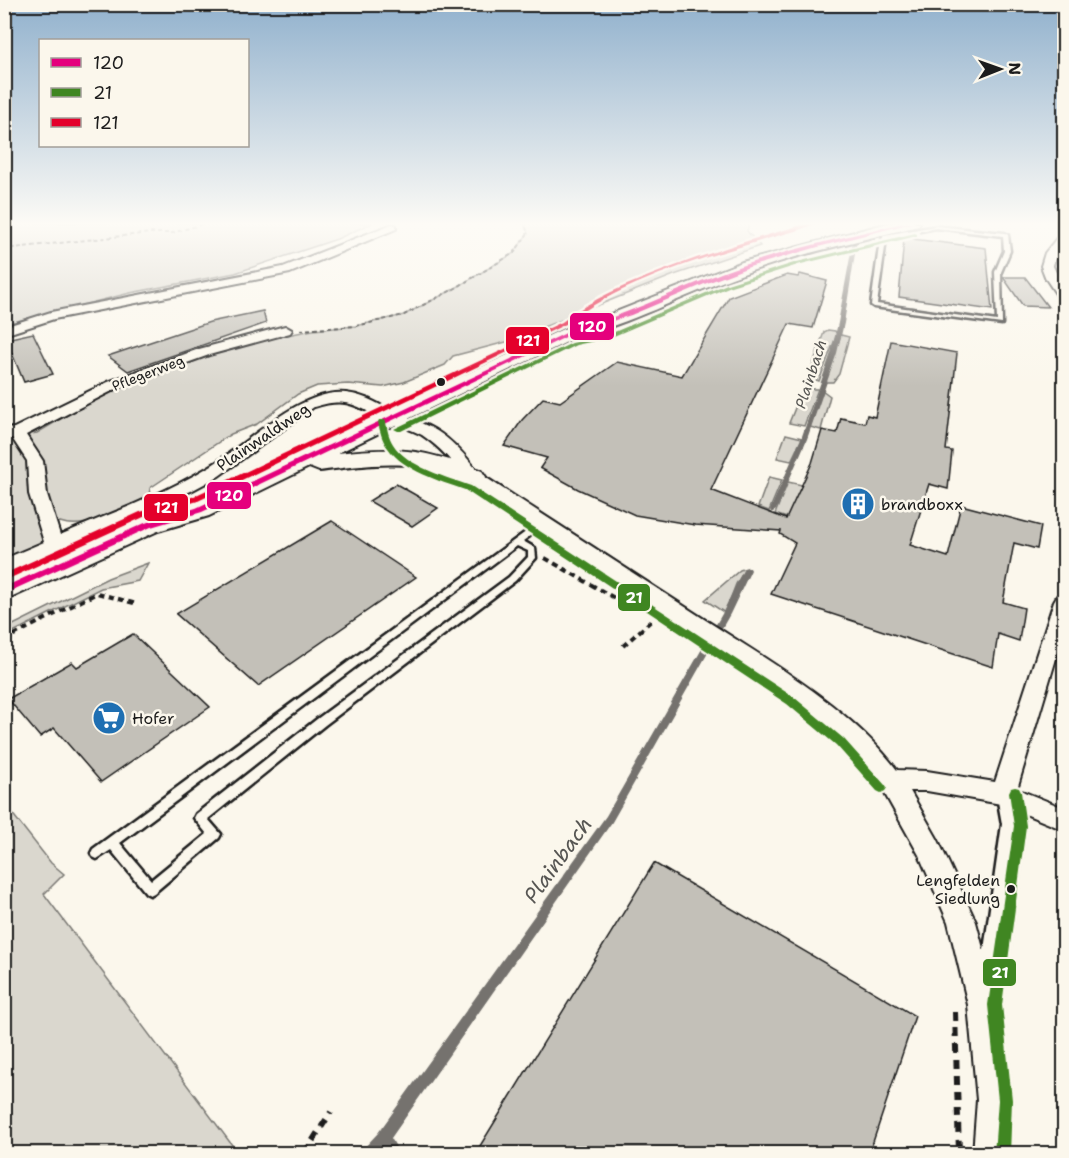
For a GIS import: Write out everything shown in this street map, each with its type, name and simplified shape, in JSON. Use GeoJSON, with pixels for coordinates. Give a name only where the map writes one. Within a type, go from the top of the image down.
{"type":"FeatureCollection","features":[{"type":"Feature","properties":{"kind":"main road"},"geometry":{"type":"LineString","coordinates":[[570,333],[588,317],[685,277]]}},
{"type":"Feature","properties":{"kind":"main road"},"geometry":{"type":"LineString","coordinates":[[4,591],[148,525],[199,510],[570,333],[603,326],[660,300],[722,277]]}},
{"type":"Feature","properties":{"kind":"main road"},"geometry":{"type":"LineString","coordinates":[[393,418],[401,441],[432,462],[473,477]]}},
{"type":"Feature","properties":{"kind":"main road"},"geometry":{"type":"LineString","coordinates":[[292,467],[377,457],[432,462]]}},
{"type":"Feature","properties":{"kind":"main road"},"geometry":{"type":"LineString","coordinates":[[4,613],[163,538],[199,510]]}},
{"type":"Feature","properties":{"kind":"street"},"geometry":{"type":"LineString","coordinates":[[4,331],[51,316],[250,277]]}},
{"type":"Feature","properties":{"kind":"street"},"geometry":{"type":"LineString","coordinates":[[1050,277],[1065,297]]}},
{"type":"Feature","properties":{"kind":"street","name":"Pflegerweg"},"geometry":{"type":"LineString","coordinates":[[54,544],[38,494],[35,461],[11,434],[113,386],[204,352],[285,330]]}},
{"type":"Feature","properties":{"kind":"street","name":"Plainwaldweg"},"geometry":{"type":"LineString","coordinates":[[4,567],[213,472],[309,404],[328,398],[346,397],[365,402],[393,418],[426,431],[456,454],[473,477],[741,653],[825,713],[873,756],[890,780],[929,848],[962,922],[969,1004],[993,1100],[990,1154]]}},
{"type":"Feature","properties":{"kind":"street"},"geometry":{"type":"LineString","coordinates":[[1003,794],[1065,601]]}},
{"type":"Feature","properties":{"kind":"street"},"geometry":{"type":"LineString","coordinates":[[890,780],[927,781],[1003,794],[1065,819]]}},
{"type":"Feature","properties":{"kind":"lane"},"geometry":{"type":"LineString","coordinates":[[878,277],[874,305],[1000,323],[998,277]]}},
{"type":"Feature","properties":{"kind":"lane"},"geometry":{"type":"LineString","coordinates":[[98,853],[542,523]]}},
{"type":"Feature","properties":{"kind":"lane"},"geometry":{"type":"LineString","coordinates":[[112,842],[150,889],[215,834],[200,818],[321,722],[512,579],[532,558],[532,550],[517,542]]}},
{"type":"Feature","properties":{"kind":"lane"},"geometry":{"type":"LineString","coordinates":[[969,1004],[1008,824],[1003,794]]}},
{"type":"Feature","properties":{"kind":"path"},"geometry":{"type":"LineString","coordinates":[[285,330],[356,326],[404,315],[474,277]]}},
{"type":"Feature","properties":{"kind":"path"},"geometry":{"type":"LineString","coordinates":[[532,550],[652,620]]}},
{"type":"Feature","properties":{"kind":"path"},"geometry":{"type":"LineString","coordinates":[[4,640],[97,593],[137,604]]}},
{"type":"Feature","properties":{"kind":"path"},"geometry":{"type":"LineString","coordinates":[[623,646],[669,606]]}},
{"type":"Feature","properties":{"kind":"path"},"geometry":{"type":"LineString","coordinates":[[959,1154],[969,1004]]}},
{"type":"Feature","properties":{"kind":"path"},"geometry":{"type":"LineString","coordinates":[[304,1154],[330,1112]]}},
{"type":"Feature","properties":{"kind":"shaded area"},"geometry":{"type":"Polygon","coordinates":[[[5,277],[214,277],[130,293],[5,324],[5,277]]]}},
{"type":"Feature","properties":{"kind":"shaded area"},"geometry":{"type":"Polygon","coordinates":[[[474,277],[669,277],[506,342],[453,356],[445,365],[404,382],[383,387],[348,384],[317,386],[298,394],[257,424],[231,434],[150,488],[151,495],[95,521],[83,524],[60,522],[38,549],[5,565],[5,438],[37,433],[108,391],[182,362],[246,343],[313,330],[356,326],[404,315],[474,277]]]}},
{"type":"Feature","properties":{"kind":"shaded area"},"geometry":{"type":"Polygon","coordinates":[[[835,331],[837,334],[819,381],[811,378],[811,370],[824,332],[835,331]]]}},
{"type":"Feature","properties":{"kind":"shaded area"},"geometry":{"type":"Polygon","coordinates":[[[841,335],[849,337],[839,374],[833,382],[824,382],[841,335]]]}},
{"type":"Feature","properties":{"kind":"shaded area"},"geometry":{"type":"Polygon","coordinates":[[[810,389],[818,389],[804,426],[789,423],[801,393],[810,389]]]}},
{"type":"Feature","properties":{"kind":"shaded area"},"geometry":{"type":"Polygon","coordinates":[[[822,390],[830,396],[821,430],[810,427],[822,390]]]}},
{"type":"Feature","properties":{"kind":"shaded area"},"geometry":{"type":"Polygon","coordinates":[[[786,434],[802,438],[791,461],[777,458],[786,434]]]}},
{"type":"Feature","properties":{"kind":"shaded area"},"geometry":{"type":"Polygon","coordinates":[[[769,477],[782,480],[769,511],[758,507],[769,477]]]}},
{"type":"Feature","properties":{"kind":"shaded area"},"geometry":{"type":"Polygon","coordinates":[[[788,482],[802,485],[787,518],[775,514],[788,482]]]}},
{"type":"Feature","properties":{"kind":"shaded area"},"geometry":{"type":"Polygon","coordinates":[[[148,563],[138,581],[101,588],[5,636],[5,629],[108,578],[148,563]]]}},
{"type":"Feature","properties":{"kind":"shaded area"},"geometry":{"type":"Polygon","coordinates":[[[746,568],[736,584],[725,613],[705,600],[740,570],[746,568]]]}},
{"type":"Feature","properties":{"kind":"shaded area"},"geometry":{"type":"Polygon","coordinates":[[[4,803],[51,863],[64,874],[44,894],[238,1153],[5,1153],[4,803]]]}},
{"type":"Feature","properties":{"kind":"building"},"geometry":{"type":"Polygon","coordinates":[[[782,277],[812,277],[827,281],[813,328],[789,324],[711,490],[786,519],[812,463],[822,430],[837,433],[841,418],[865,423],[867,415],[875,417],[891,341],[957,353],[946,450],[952,451],[948,489],[929,484],[910,545],[948,557],[961,505],[1041,526],[1037,549],[1014,543],[1003,602],[1024,608],[1019,641],[998,634],[993,667],[771,594],[795,543],[780,534],[781,531],[695,525],[635,515],[578,489],[540,468],[547,458],[504,446],[522,420],[543,398],[560,402],[617,362],[682,376],[729,297],[782,277]]]}},
{"type":"Feature","properties":{"kind":"building"},"geometry":{"type":"Polygon","coordinates":[[[901,277],[989,277],[992,310],[899,297],[901,277]]]}},
{"type":"Feature","properties":{"kind":"building"},"geometry":{"type":"Polygon","coordinates":[[[1003,277],[1025,277],[1048,307],[1023,306],[1003,277]]]}},
{"type":"Feature","properties":{"kind":"building"},"geometry":{"type":"Polygon","coordinates":[[[263,311],[266,323],[128,371],[108,356],[210,322],[263,311]]]}},
{"type":"Feature","properties":{"kind":"building"},"geometry":{"type":"Polygon","coordinates":[[[33,333],[53,374],[24,382],[6,339],[33,333]]]}},
{"type":"Feature","properties":{"kind":"building"},"geometry":{"type":"Polygon","coordinates":[[[396,484],[438,508],[412,526],[369,501],[396,484]]]}},
{"type":"Feature","properties":{"kind":"building"},"geometry":{"type":"Polygon","coordinates":[[[332,521],[416,577],[258,686],[176,614],[332,521]]]}},
{"type":"Feature","properties":{"kind":"building","name":"Hofer"},"geometry":{"type":"Polygon","coordinates":[[[133,634],[210,707],[101,782],[54,728],[40,737],[8,699],[72,662],[77,667],[133,634]]]}},
{"type":"Feature","properties":{"kind":"building"},"geometry":{"type":"Polygon","coordinates":[[[654,863],[915,1016],[869,1154],[475,1154],[654,863]]]}},
{"type":"Feature","properties":{"kind":"waterway","name":"Plainbach"},"geometry":{"type":"LineString","coordinates":[[773,510],[804,439],[834,353],[849,277]]}},
{"type":"Feature","properties":{"kind":"waterway","name":"Plainbach"},"geometry":{"type":"LineString","coordinates":[[383,1138],[609,819],[726,614],[747,570]]}},
{"type":"Feature","properties":{"kind":"waterway","name":"Plainbach"},"geometry":{"type":"LineString","coordinates":[[368,1154],[383,1138]]}},
{"type":"Feature","properties":{"kind":"waterway"},"geometry":{"type":"LineString","coordinates":[[383,1138],[394,1154]]}},
{"type":"Feature","properties":{"kind":"transit line","name":"121"},"geometry":{"type":"LineString","coordinates":[[4,578],[143,514],[195,499],[564,323],[595,302],[651,277]]}},
{"type":"Feature","properties":{"kind":"transit line","name":"120"},"geometry":{"type":"LineString","coordinates":[[4,591],[148,525],[199,510],[570,333],[629,313],[717,277]]}},
{"type":"Feature","properties":{"kind":"transit line","name":"21"},"geometry":{"type":"LineString","coordinates":[[398,429],[574,344],[607,337],[729,285],[754,277]]}},
{"type":"Feature","properties":{"kind":"transit line","name":"21"},"geometry":{"type":"LineString","coordinates":[[382,422],[388,443],[407,462],[468,488],[791,701],[840,742],[881,788]]}},
{"type":"Feature","properties":{"kind":"transit line","name":"21"},"geometry":{"type":"LineString","coordinates":[[1002,1154],[1005,1100],[995,1005],[1020,826],[1015,792]]}},
{"type":"Feature","properties":{"kind":"place","name":"brandboxx"},"geometry":{"type":"Point","coordinates":[858,504]}},
{"type":"Feature","properties":{"kind":"place","name":"Hofer"},"geometry":{"type":"Point","coordinates":[109,718]}},
{"type":"Feature","properties":{"kind":"place","name":"Lengfelden Siedlung"},"geometry":{"type":"Point","coordinates":[1011,889]}}]}
